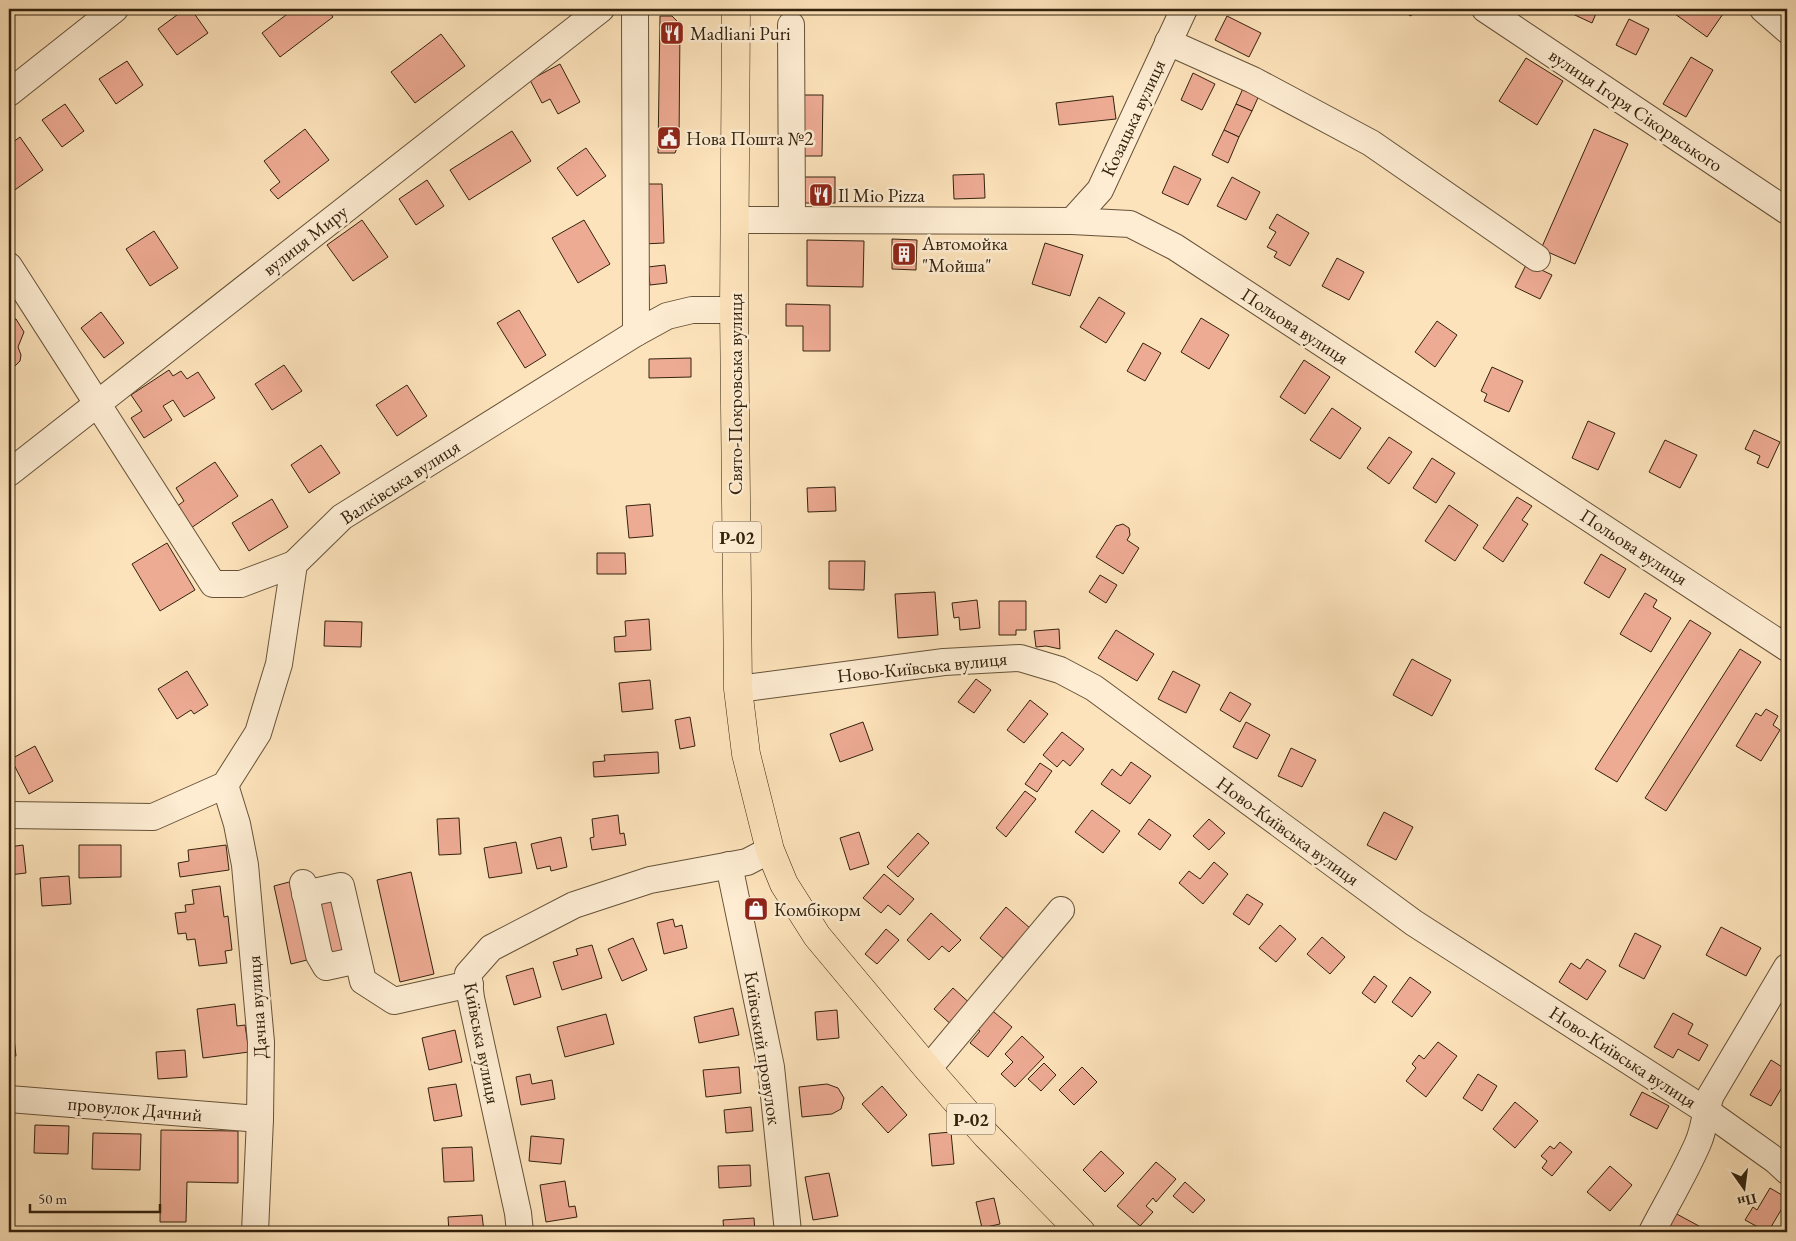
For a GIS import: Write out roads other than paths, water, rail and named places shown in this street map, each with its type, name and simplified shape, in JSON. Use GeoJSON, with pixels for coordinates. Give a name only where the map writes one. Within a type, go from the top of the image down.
{"type":"FeatureCollection","features":[{"type":"Feature","properties":{"kind":"main road","name":"Свято-Покровська вулиця"},"geometry":{"type":"LineString","coordinates":[[736,9],[734,310],[738,689],[746,754],[770,850],[784,884],[817,936],[986,1135],[1081,1232]]}},
{"type":"Feature","properties":{"kind":"street"},"geometry":{"type":"LineString","coordinates":[[9,93],[115,9]]}},
{"type":"Feature","properties":{"kind":"street","name":"вулиця Миру"},"geometry":{"type":"LineString","coordinates":[[9,473],[97,402],[601,9]]}},
{"type":"Feature","properties":{"kind":"street"},"geometry":{"type":"LineString","coordinates":[[635,9],[636,333]]}},
{"type":"Feature","properties":{"kind":"street","name":"Козацька вулиця"},"geometry":{"type":"LineString","coordinates":[[1072,221],[1100,190],[1184,9]]}},
{"type":"Feature","properties":{"kind":"street","name":"вулиця Ігоря Сікорвського"},"geometry":{"type":"LineString","coordinates":[[1485,9],[1787,211]]}},
{"type":"Feature","properties":{"kind":"street"},"geometry":{"type":"LineString","coordinates":[[1763,9],[1787,30]]}},
{"type":"Feature","properties":{"kind":"street"},"geometry":{"type":"LineString","coordinates":[[791,25],[792,220]]}},
{"type":"Feature","properties":{"kind":"street"},"geometry":{"type":"LineString","coordinates":[[1168,42],[1252,80],[1371,142],[1537,258]]}},
{"type":"Feature","properties":{"kind":"street","name":"Польова вулиця"},"geometry":{"type":"LineString","coordinates":[[735,220],[1072,221],[1130,224],[1175,247],[1787,648]]}},
{"type":"Feature","properties":{"kind":"street"},"geometry":{"type":"LineString","coordinates":[[9,266],[213,584],[241,584],[294,564],[279,664],[258,733],[225,785],[153,817],[9,815]]}},
{"type":"Feature","properties":{"kind":"street","name":"Валківська вулиця"},"geometry":{"type":"LineString","coordinates":[[294,564],[342,518],[636,333],[667,316],[692,310],[734,310]]}},
{"type":"Feature","properties":{"kind":"street","name":"Ново-Київська вулиця"},"geometry":{"type":"LineString","coordinates":[[738,689],[944,662],[1020,658],[1060,670],[1094,688],[1414,923],[1705,1110],[1775,1160],[1787,1172]]}},
{"type":"Feature","properties":{"kind":"street","name":"Дачна вулиця"},"geometry":{"type":"LineString","coordinates":[[225,785],[237,824],[245,865],[261,1042],[255,1232]]}},
{"type":"Feature","properties":{"kind":"street","name":"Київська вулиця"},"geometry":{"type":"LineString","coordinates":[[520,1232],[518,1213],[471,998],[468,974],[491,948],[574,905],[650,880],[747,862],[770,850]]}},
{"type":"Feature","properties":{"kind":"street","name":"Київський провулок"},"geometry":{"type":"LineString","coordinates":[[729,865],[771,1067],[788,1232]]}},
{"type":"Feature","properties":{"kind":"street"},"geometry":{"type":"LineString","coordinates":[[358,960],[326,967],[319,955],[304,888],[341,886],[363,981],[394,1001],[470,984]]}},
{"type":"Feature","properties":{"kind":"street"},"geometry":{"type":"LineString","coordinates":[[928,1069],[1061,910]]}},
{"type":"Feature","properties":{"kind":"street"},"geometry":{"type":"LineString","coordinates":[[1652,1232],[1704,1128],[1705,1110],[1711,1095],[1787,967]]}},
{"type":"Feature","properties":{"kind":"street","name":"провулок Дачний"},"geometry":{"type":"LineString","coordinates":[[9,1099],[260,1119]]}},
{"type":"Feature","properties":{"kind":"place","name":"Madliani Puri"},"geometry":{"type":"Point","coordinates":[672,33]}},
{"type":"Feature","properties":{"kind":"place","name":"Нова Пошта №2"},"geometry":{"type":"Point","coordinates":[669,138]}},
{"type":"Feature","properties":{"kind":"place","name":"Il Mio Pizza"},"geometry":{"type":"Point","coordinates":[821,195]}},
{"type":"Feature","properties":{"kind":"place","name":"Автомойка \"Мойша\""},"geometry":{"type":"Point","coordinates":[904,254]}},
{"type":"Feature","properties":{"kind":"place","name":"Комбікорм"},"geometry":{"type":"Point","coordinates":[756,909]}}]}
